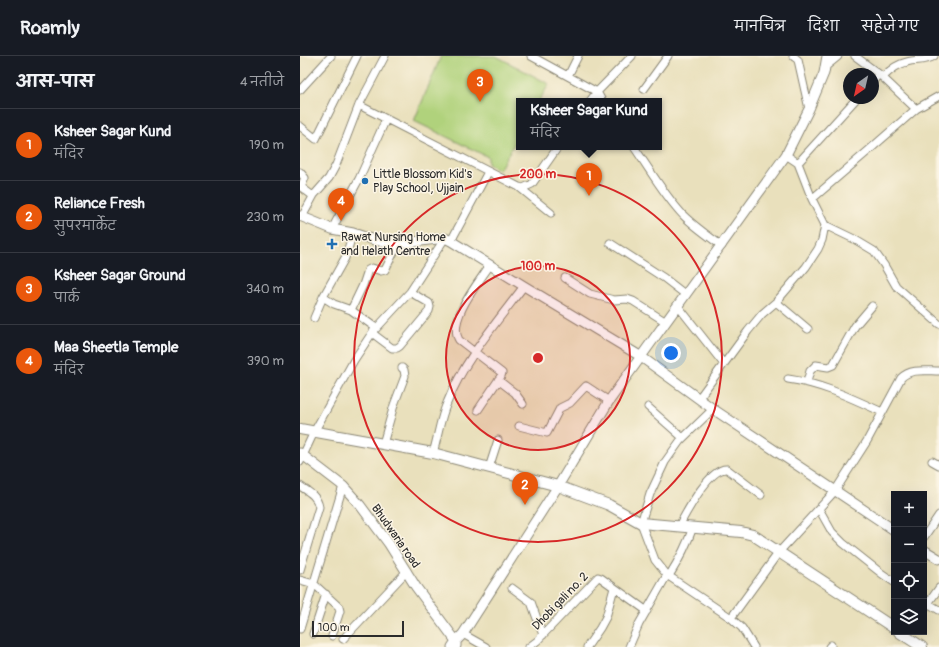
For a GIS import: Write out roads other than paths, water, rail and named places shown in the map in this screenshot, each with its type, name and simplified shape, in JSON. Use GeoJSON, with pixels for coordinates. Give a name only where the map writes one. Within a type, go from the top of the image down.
{"type":"FeatureCollection","features":[{"type":"Feature","properties":{"kind":"main road"},"geometry":{"type":"LineString","coordinates":[[300,429],[433,453],[558,486],[609,505],[641,522],[741,532],[753,536],[780,552],[891,626]]}},
{"type":"Feature","properties":{"kind":"main road"},"geometry":{"type":"LineString","coordinates":[[907,635],[922,647]]}},
{"type":"Feature","properties":{"kind":"street"},"geometry":{"type":"LineString","coordinates":[[300,90],[331,56]]}},
{"type":"Feature","properties":{"kind":"street"},"geometry":{"type":"LineString","coordinates":[[300,126],[316,139],[357,56]]}},
{"type":"Feature","properties":{"kind":"street"},"geometry":{"type":"LineString","coordinates":[[385,56],[359,105],[336,165],[329,178],[313,196],[301,216],[332,228],[374,240],[397,244],[448,239],[640,356],[713,409],[891,528]]}},
{"type":"Feature","properties":{"kind":"street"},"geometry":{"type":"LineString","coordinates":[[531,56],[540,58],[596,92],[600,98]]}},
{"type":"Feature","properties":{"kind":"street"},"geometry":{"type":"LineString","coordinates":[[568,76],[578,56]]}},
{"type":"Feature","properties":{"kind":"street"},"geometry":{"type":"LineString","coordinates":[[592,98],[596,92],[632,56]]}},
{"type":"Feature","properties":{"kind":"street"},"geometry":{"type":"LineString","coordinates":[[644,89],[668,56]]}},
{"type":"Feature","properties":{"kind":"street"},"geometry":{"type":"LineString","coordinates":[[455,645],[558,486],[609,401],[786,155],[809,109],[824,73],[826,60],[837,56]]}},
{"type":"Feature","properties":{"kind":"street"},"geometry":{"type":"LineString","coordinates":[[856,56],[881,75],[916,109]]}},
{"type":"Feature","properties":{"kind":"street"},"geometry":{"type":"LineString","coordinates":[[881,75],[908,61],[928,60],[934,56]]}},
{"type":"Feature","properties":{"kind":"street"},"geometry":{"type":"LineString","coordinates":[[797,57],[809,109]]}},
{"type":"Feature","properties":{"kind":"street"},"geometry":{"type":"LineString","coordinates":[[812,199],[916,109],[939,96]]}},
{"type":"Feature","properties":{"kind":"street"},"geometry":{"type":"LineString","coordinates":[[798,163],[852,104]]}},
{"type":"Feature","properties":{"kind":"street"},"geometry":{"type":"LineString","coordinates":[[359,105],[519,187],[551,213]]}},
{"type":"Feature","properties":{"kind":"street"},"geometry":{"type":"LineString","coordinates":[[332,228],[359,179],[386,119]]}},
{"type":"Feature","properties":{"kind":"street"},"geometry":{"type":"LineString","coordinates":[[519,187],[523,188],[532,184],[556,150]]}},
{"type":"Feature","properties":{"kind":"street"},"geometry":{"type":"LineString","coordinates":[[636,150],[677,208],[690,222],[722,246]]}},
{"type":"Feature","properties":{"kind":"street"},"geometry":{"type":"LineString","coordinates":[[786,155],[798,163],[812,199],[825,225],[854,239],[874,251],[896,286],[939,324]]}},
{"type":"Feature","properties":{"kind":"street"},"geometry":{"type":"LineString","coordinates":[[300,172],[305,178],[300,187],[313,196]]}},
{"type":"Feature","properties":{"kind":"street"},"geometry":{"type":"LineString","coordinates":[[301,457],[354,360],[374,330],[410,292],[448,239],[488,172]]}},
{"type":"Feature","properties":{"kind":"street"},"geometry":{"type":"LineString","coordinates":[[699,398],[723,363],[762,314],[776,302],[806,267],[818,249],[822,240],[825,225]]}},
{"type":"Feature","properties":{"kind":"street"},"geometry":{"type":"LineString","coordinates":[[314,318],[323,297],[345,258],[353,233]]}},
{"type":"Feature","properties":{"kind":"street"},"geometry":{"type":"LineString","coordinates":[[610,243],[664,278],[686,295]]}},
{"type":"Feature","properties":{"kind":"street"},"geometry":{"type":"LineString","coordinates":[[351,310],[363,285],[368,270],[372,268],[381,271],[385,270],[397,244]]}},
{"type":"Feature","properties":{"kind":"street"},"geometry":{"type":"LineString","coordinates":[[478,410],[501,375],[501,371],[475,353],[457,338],[458,319],[460,310],[490,265]]}},
{"type":"Feature","properties":{"kind":"street"},"geometry":{"type":"LineString","coordinates":[[565,278],[590,294],[614,300],[627,299],[633,301],[666,322]]}},
{"type":"Feature","properties":{"kind":"street"},"geometry":{"type":"LineString","coordinates":[[433,453],[446,404],[457,381],[486,336],[524,286]]}},
{"type":"Feature","properties":{"kind":"street"},"geometry":{"type":"LineString","coordinates":[[323,297],[334,304],[351,310],[392,348],[395,349],[400,346],[429,311],[430,307],[428,304],[410,292]]}},
{"type":"Feature","properties":{"kind":"street"},"geometry":{"type":"LineString","coordinates":[[776,302],[808,329]]}},
{"type":"Feature","properties":{"kind":"street"},"geometry":{"type":"LineString","coordinates":[[678,306],[723,363]]}},
{"type":"Feature","properties":{"kind":"street"},"geometry":{"type":"LineString","coordinates":[[807,382],[810,371],[816,365],[828,367],[833,365],[855,326],[872,306]]}},
{"type":"Feature","properties":{"kind":"street"},"geometry":{"type":"LineString","coordinates":[[929,314],[939,314]]}},
{"type":"Feature","properties":{"kind":"street"},"geometry":{"type":"LineString","coordinates":[[383,444],[404,376],[404,370],[402,368]]}},
{"type":"Feature","properties":{"kind":"street"},"geometry":{"type":"LineString","coordinates":[[731,618],[780,552],[835,491],[866,441],[901,378],[905,374],[912,371],[939,371]]}},
{"type":"Feature","properties":{"kind":"street"},"geometry":{"type":"LineString","coordinates":[[788,379],[807,382],[829,389],[882,412]]}},
{"type":"Feature","properties":{"kind":"street"},"geometry":{"type":"LineString","coordinates":[[498,380],[515,393],[523,404]]}},
{"type":"Feature","properties":{"kind":"street"},"geometry":{"type":"LineString","coordinates":[[519,426],[547,434],[560,408],[570,403],[586,386],[609,401]]}},
{"type":"Feature","properties":{"kind":"street"},"geometry":{"type":"LineString","coordinates":[[648,406],[683,438]]}},
{"type":"Feature","properties":{"kind":"street"},"geometry":{"type":"LineString","coordinates":[[713,409],[683,438],[665,462],[650,494],[641,522],[655,560],[668,575],[731,618],[742,628],[754,647]]}},
{"type":"Feature","properties":{"kind":"street"},"geometry":{"type":"LineString","coordinates":[[489,468],[498,440]]}},
{"type":"Feature","properties":{"kind":"street","name":"Bhudwaria road"},"geometry":{"type":"LineString","coordinates":[[301,457],[342,486],[360,505],[389,544],[455,645]]}},
{"type":"Feature","properties":{"kind":"street"},"geometry":{"type":"LineString","coordinates":[[932,461],[939,465]]}},
{"type":"Feature","properties":{"kind":"street"},"geometry":{"type":"LineString","coordinates":[[679,526],[689,507],[702,488],[715,474],[723,469],[727,469],[761,495]]}},
{"type":"Feature","properties":{"kind":"street"},"geometry":{"type":"LineString","coordinates":[[300,486],[313,494],[318,501],[319,507],[300,570]]}},
{"type":"Feature","properties":{"kind":"street"},"geometry":{"type":"LineString","coordinates":[[300,629],[342,486]]}},
{"type":"Feature","properties":{"kind":"street"},"geometry":{"type":"LineString","coordinates":[[819,509],[832,532],[843,543],[891,580]]}},
{"type":"Feature","properties":{"kind":"street"},"geometry":{"type":"LineString","coordinates":[[927,533],[939,515]]}},
{"type":"Feature","properties":{"kind":"street"},"geometry":{"type":"LineString","coordinates":[[629,647],[647,611],[668,575],[679,561],[688,544],[693,527]]}},
{"type":"Feature","properties":{"kind":"street"},"geometry":{"type":"LineString","coordinates":[[927,552],[939,559]]}},
{"type":"Feature","properties":{"kind":"street"},"geometry":{"type":"LineString","coordinates":[[343,639],[407,571]]}},
{"type":"Feature","properties":{"kind":"street","name":"Dhobi gali no. 2"},"geometry":{"type":"LineString","coordinates":[[530,647],[539,644],[543,634],[598,578],[601,578],[647,611]]}},
{"type":"Feature","properties":{"kind":"street"},"geometry":{"type":"LineString","coordinates":[[300,580],[314,584],[340,609],[332,636]]}},
{"type":"Feature","properties":{"kind":"street"},"geometry":{"type":"LineString","coordinates":[[512,588],[532,602],[543,634]]}},
{"type":"Feature","properties":{"kind":"street"},"geometry":{"type":"LineString","coordinates":[[587,647],[606,616],[614,588]]}},
{"type":"Feature","properties":{"kind":"street"},"geometry":{"type":"LineString","coordinates":[[927,602],[939,588]]}},
{"type":"Feature","properties":{"kind":"street"},"geometry":{"type":"LineString","coordinates":[[313,634],[326,594]]}},
{"type":"Feature","properties":{"kind":"street"},"geometry":{"type":"LineString","coordinates":[[927,605],[939,610]]}},
{"type":"Feature","properties":{"kind":"street"},"geometry":{"type":"LineString","coordinates":[[463,634],[486,647]]}},
{"type":"Feature","properties":{"kind":"place","name":"Ksheer Sagar Ground"},"geometry":{"type":"Point","coordinates":[480,102]}},
{"type":"Feature","properties":{"kind":"place","name":"Little Blossom Kid's Play School, Ujjain"},"geometry":{"type":"Point","coordinates":[365,181]}},
{"type":"Feature","properties":{"kind":"place","name":"Ksheer Sagar Kund"},"geometry":{"type":"Point","coordinates":[589,196]}},
{"type":"Feature","properties":{"kind":"place","name":"Maa Sheetla Temple"},"geometry":{"type":"Point","coordinates":[341,221]}},
{"type":"Feature","properties":{"kind":"place","name":"Rawat Nursing Home and Helath Centre"},"geometry":{"type":"Point","coordinates":[332,244]}},
{"type":"Feature","properties":{"kind":"place","name":"Reliance Fresh"},"geometry":{"type":"Point","coordinates":[525,505]}}]}
